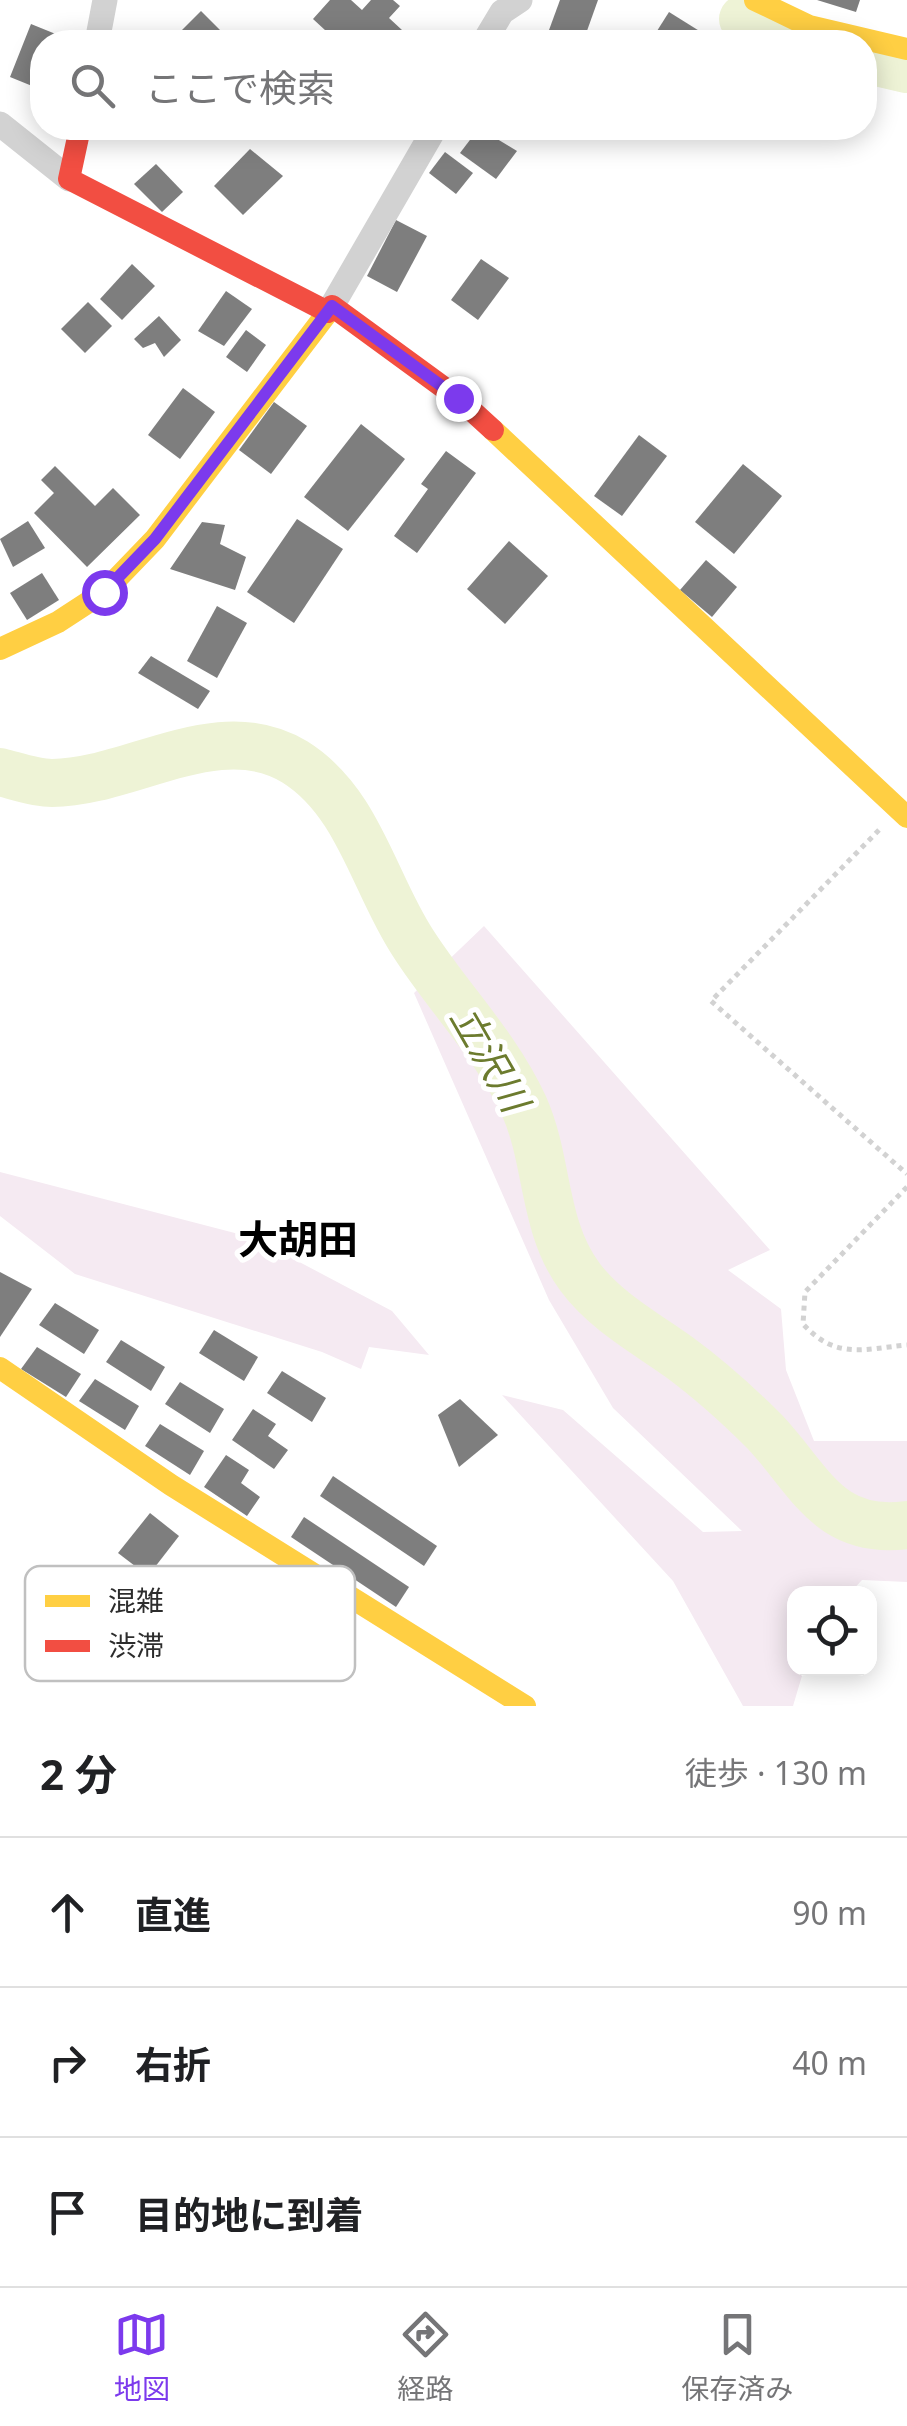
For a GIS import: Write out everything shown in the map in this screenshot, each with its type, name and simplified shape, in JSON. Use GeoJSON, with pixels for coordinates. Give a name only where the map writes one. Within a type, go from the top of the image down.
{"type":"FeatureCollection","features":[{"type":"Feature","properties":{"kind":"street"},"geometry":{"type":"LineString","coordinates":[[99,30],[105,0]]}},
{"type":"Feature","properties":{"kind":"street"},"geometry":{"type":"LineString","coordinates":[[491,30],[502,12],[520,0]]}},
{"type":"Feature","properties":{"kind":"street"},"geometry":{"type":"LineString","coordinates":[[755,0],[774,13],[823,30]]}},
{"type":"Feature","properties":{"kind":"street"},"geometry":{"type":"LineString","coordinates":[[877,42],[907,49]]}},
{"type":"Feature","properties":{"kind":"street"},"geometry":{"type":"LineString","coordinates":[[0,124],[69,178],[330,309],[458,398],[903,814]]}},
{"type":"Feature","properties":{"kind":"street"},"geometry":{"type":"LineString","coordinates":[[69,178],[77,140]]}},
{"type":"Feature","properties":{"kind":"street"},"geometry":{"type":"LineString","coordinates":[[0,649],[58,622],[104,592],[155,539],[330,309],[429,140]]}},
{"type":"Feature","properties":{"kind":"street"},"geometry":{"type":"LineString","coordinates":[[0,1368],[171,1485],[300,1566]]}},
{"type":"Feature","properties":{"kind":"street"},"geometry":{"type":"LineString","coordinates":[[355,1600],[524,1706]]}},
{"type":"Feature","properties":{"kind":"path"},"geometry":{"type":"LineString","coordinates":[[903,814],[712,1001],[907,1174]]}},
{"type":"Feature","properties":{"kind":"path"},"geometry":{"type":"LineString","coordinates":[[907,1187],[805,1292],[803,1324],[819,1342],[843,1350],[907,1345]]}},
{"type":"Feature","properties":{"kind":"shaded area"},"geometry":{"type":"Polygon","coordinates":[[[484,926],[770,1250],[728,1270],[781,1309],[786,1370],[814,1441],[907,1441],[907,1582],[862,1580],[856,1586],[787,1586],[787,1676],[802,1676],[793,1706],[743,1706],[673,1581],[502,1395],[563,1410],[703,1532],[742,1531],[613,1408],[549,1300],[414,993],[484,926]]]}},
{"type":"Feature","properties":{"kind":"shaded area"},"geometry":{"type":"Polygon","coordinates":[[[0,1172],[254,1238],[392,1311],[429,1355],[369,1347],[361,1369],[322,1352],[75,1274],[0,1216],[0,1172]]]}},
{"type":"Feature","properties":{"kind":"building"},"geometry":{"type":"Polygon","coordinates":[[[330,0],[351,0],[362,10],[371,0],[393,0],[400,6],[389,18],[402,30],[325,30],[313,19],[330,0]]]}},
{"type":"Feature","properties":{"kind":"building"},"geometry":{"type":"Polygon","coordinates":[[[560,0],[598,0],[587,30],[549,30],[560,0]]]}},
{"type":"Feature","properties":{"kind":"building"},"geometry":{"type":"Polygon","coordinates":[[[817,0],[860,0],[856,12],[817,0]]]}},
{"type":"Feature","properties":{"kind":"building"},"geometry":{"type":"Polygon","coordinates":[[[201,11],[220,30],[182,30],[201,11]]]}},
{"type":"Feature","properties":{"kind":"building"},"geometry":{"type":"Polygon","coordinates":[[[669,12],[698,30],[658,30],[669,12]]]}},
{"type":"Feature","properties":{"kind":"building"},"geometry":{"type":"Polygon","coordinates":[[[31,24],[46,30],[30,30],[30,85],[10,77],[31,24]]]}},
{"type":"Feature","properties":{"kind":"building"},"geometry":{"type":"Polygon","coordinates":[[[470,140],[499,140],[517,151],[496,179],[460,153],[470,140]]]}},
{"type":"Feature","properties":{"kind":"building"},"geometry":{"type":"Polygon","coordinates":[[[250,149],[283,176],[243,215],[214,186],[250,149]]]}},
{"type":"Feature","properties":{"kind":"building"},"geometry":{"type":"Polygon","coordinates":[[[445,152],[473,173],[456,194],[429,173],[445,152]]]}},
{"type":"Feature","properties":{"kind":"building"},"geometry":{"type":"Polygon","coordinates":[[[156,164],[183,192],[162,212],[134,184],[156,164]]]}},
{"type":"Feature","properties":{"kind":"building"},"geometry":{"type":"Polygon","coordinates":[[[396,220],[427,236],[397,292],[367,276],[396,220]]]}},
{"type":"Feature","properties":{"kind":"building"},"geometry":{"type":"Polygon","coordinates":[[[481,259],[509,278],[478,320],[451,300],[481,259]]]}},
{"type":"Feature","properties":{"kind":"building"},"geometry":{"type":"Polygon","coordinates":[[[132,264],[155,286],[122,320],[100,299],[132,264]]]}},
{"type":"Feature","properties":{"kind":"building"},"geometry":{"type":"Polygon","coordinates":[[[226,291],[252,309],[224,346],[198,331],[226,291]]]}},
{"type":"Feature","properties":{"kind":"building"},"geometry":{"type":"Polygon","coordinates":[[[88,302],[112,326],[85,353],[61,329],[88,302]]]}},
{"type":"Feature","properties":{"kind":"building"},"geometry":{"type":"Polygon","coordinates":[[[159,316],[181,340],[164,357],[155,343],[143,348],[134,339],[159,316]]]}},
{"type":"Feature","properties":{"kind":"building"},"geometry":{"type":"Polygon","coordinates":[[[246,330],[266,345],[247,372],[226,357],[246,330]]]}},
{"type":"Feature","properties":{"kind":"building"},"geometry":{"type":"Polygon","coordinates":[[[183,388],[215,412],[180,459],[148,435],[183,388]]]}},
{"type":"Feature","properties":{"kind":"building"},"geometry":{"type":"Polygon","coordinates":[[[274,402],[307,426],[271,474],[239,450],[274,402]]]}},
{"type":"Feature","properties":{"kind":"building"},"geometry":{"type":"Polygon","coordinates":[[[361,424],[405,459],[348,531],[304,497],[361,424]]]}},
{"type":"Feature","properties":{"kind":"building"},"geometry":{"type":"Polygon","coordinates":[[[639,435],[667,456],[622,516],[594,496],[639,435]]]}},
{"type":"Feature","properties":{"kind":"building"},"geometry":{"type":"Polygon","coordinates":[[[446,451],[476,473],[417,553],[394,536],[428,489],[421,484],[446,451]]]}},
{"type":"Feature","properties":{"kind":"building"},"geometry":{"type":"Polygon","coordinates":[[[743,464],[782,496],[734,554],[695,522],[743,464]]]}},
{"type":"Feature","properties":{"kind":"building"},"geometry":{"type":"Polygon","coordinates":[[[55,466],[95,506],[113,488],[140,515],[87,567],[34,513],[54,493],[41,480],[55,466]]]}},
{"type":"Feature","properties":{"kind":"building"},"geometry":{"type":"Polygon","coordinates":[[[297,519],[343,549],[294,623],[247,592],[297,519]]]}},
{"type":"Feature","properties":{"kind":"building"},"geometry":{"type":"Polygon","coordinates":[[[28,521],[45,548],[13,567],[0,539],[28,521]]]}},
{"type":"Feature","properties":{"kind":"building"},"geometry":{"type":"Polygon","coordinates":[[[202,522],[225,525],[220,544],[246,557],[235,590],[170,569],[202,522]]]}},
{"type":"Feature","properties":{"kind":"building"},"geometry":{"type":"Polygon","coordinates":[[[509,541],[548,576],[505,624],[467,589],[509,541]]]}},
{"type":"Feature","properties":{"kind":"building"},"geometry":{"type":"Polygon","coordinates":[[[706,560],[737,587],[712,617],[680,590],[706,560]]]}},
{"type":"Feature","properties":{"kind":"building"},"geometry":{"type":"Polygon","coordinates":[[[42,573],[59,600],[27,620],[10,593],[42,573]]]}},
{"type":"Feature","properties":{"kind":"building"},"geometry":{"type":"Polygon","coordinates":[[[217,606],[247,623],[217,678],[187,661],[217,606]]]}},
{"type":"Feature","properties":{"kind":"building"},"geometry":{"type":"Polygon","coordinates":[[[151,656],[210,691],[198,709],[138,673],[151,656]]]}},
{"type":"Feature","properties":{"kind":"building"},"geometry":{"type":"Polygon","coordinates":[[[0,1272],[32,1289],[0,1337],[0,1272]]]}},
{"type":"Feature","properties":{"kind":"building"},"geometry":{"type":"Polygon","coordinates":[[[55,1303],[99,1330],[84,1354],[39,1325],[55,1303]]]}},
{"type":"Feature","properties":{"kind":"building"},"geometry":{"type":"Polygon","coordinates":[[[214,1330],[258,1357],[244,1381],[199,1353],[214,1330]]]}},
{"type":"Feature","properties":{"kind":"building"},"geometry":{"type":"Polygon","coordinates":[[[121,1340],[165,1367],[151,1391],[106,1362],[121,1340]]]}},
{"type":"Feature","properties":{"kind":"building"},"geometry":{"type":"Polygon","coordinates":[[[37,1347],[81,1374],[66,1397],[21,1369],[37,1347]]]}},
{"type":"Feature","properties":{"kind":"building"},"geometry":{"type":"Polygon","coordinates":[[[282,1371],[326,1398],[312,1422],[267,1393],[282,1371]]]}},
{"type":"Feature","properties":{"kind":"building"},"geometry":{"type":"Polygon","coordinates":[[[95,1379],[139,1406],[125,1430],[79,1401],[95,1379]]]}},
{"type":"Feature","properties":{"kind":"building"},"geometry":{"type":"Polygon","coordinates":[[[180,1382],[224,1409],[210,1433],[165,1404],[180,1382]]]}},
{"type":"Feature","properties":{"kind":"building"},"geometry":{"type":"Polygon","coordinates":[[[460,1399],[498,1435],[459,1467],[438,1415],[460,1399]]]}},
{"type":"Feature","properties":{"kind":"building"},"geometry":{"type":"Polygon","coordinates":[[[253,1409],[276,1424],[268,1436],[288,1450],[274,1469],[232,1440],[253,1409]]]}},
{"type":"Feature","properties":{"kind":"building"},"geometry":{"type":"Polygon","coordinates":[[[160,1424],[204,1451],[190,1475],[145,1446],[160,1424]]]}},
{"type":"Feature","properties":{"kind":"building"},"geometry":{"type":"Polygon","coordinates":[[[226,1455],[249,1470],[241,1483],[260,1497],[247,1516],[204,1487],[226,1455]]]}},
{"type":"Feature","properties":{"kind":"building"},"geometry":{"type":"Polygon","coordinates":[[[333,1476],[437,1546],[424,1566],[320,1496],[333,1476]]]}},
{"type":"Feature","properties":{"kind":"building"},"geometry":{"type":"Polygon","coordinates":[[[150,1513],[179,1536],[156,1566],[135,1566],[118,1553],[150,1513]]]}},
{"type":"Feature","properties":{"kind":"building"},"geometry":{"type":"Polygon","coordinates":[[[304,1517],[409,1587],[396,1607],[355,1580],[355,1566],[334,1566],[291,1537],[304,1517]]]}},
{"type":"Feature","properties":{"kind":"waterway"},"geometry":{"type":"LineString","coordinates":[[743,19],[771,30]]}},
{"type":"Feature","properties":{"kind":"waterway"},"geometry":{"type":"LineString","coordinates":[[877,62],[907,69]]}},
{"type":"Feature","properties":{"kind":"waterway","name":"立沢川"},"geometry":{"type":"LineString","coordinates":[[0,772],[46,783],[82,780],[174,755],[236,745],[266,749],[295,762],[317,779],[350,821],[413,943],[513,1084],[532,1127],[559,1237],[580,1277],[614,1311],[690,1365],[734,1403],[765,1432],[809,1486],[839,1513],[880,1526],[907,1525]]}},
{"type":"Feature","properties":{"kind":"traffic: slow"},"geometry":{"type":"LineString","coordinates":[[755,0],[826,30]]}},
{"type":"Feature","properties":{"kind":"traffic: slow"},"geometry":{"type":"LineString","coordinates":[[877,42],[907,49]]}},
{"type":"Feature","properties":{"kind":"traffic: slow"},"geometry":{"type":"LineString","coordinates":[[0,649],[58,622],[104,592],[155,539],[328,312]]}},
{"type":"Feature","properties":{"kind":"traffic: slow"},"geometry":{"type":"LineString","coordinates":[[493,430],[907,817]]}},
{"type":"Feature","properties":{"kind":"traffic: slow"},"geometry":{"type":"LineString","coordinates":[[0,1368],[171,1485],[301,1566]]}},
{"type":"Feature","properties":{"kind":"traffic: slow"},"geometry":{"type":"LineString","coordinates":[[355,1600],[525,1706]]}},
{"type":"Feature","properties":{"kind":"traffic: jam"},"geometry":{"type":"LineString","coordinates":[[77,140],[69,179],[328,312],[332,306],[458,398],[493,430]]}},
{"type":"Feature","properties":{"kind":"district","name":"大胡田"},"geometry":{"type":"Point","coordinates":[298,1238]}},
{"type":"Feature","properties":{"kind":"route"},"geometry":{"type":"LineString","coordinates":[[104,592],[155,539],[332,306],[458,398]]}}]}
